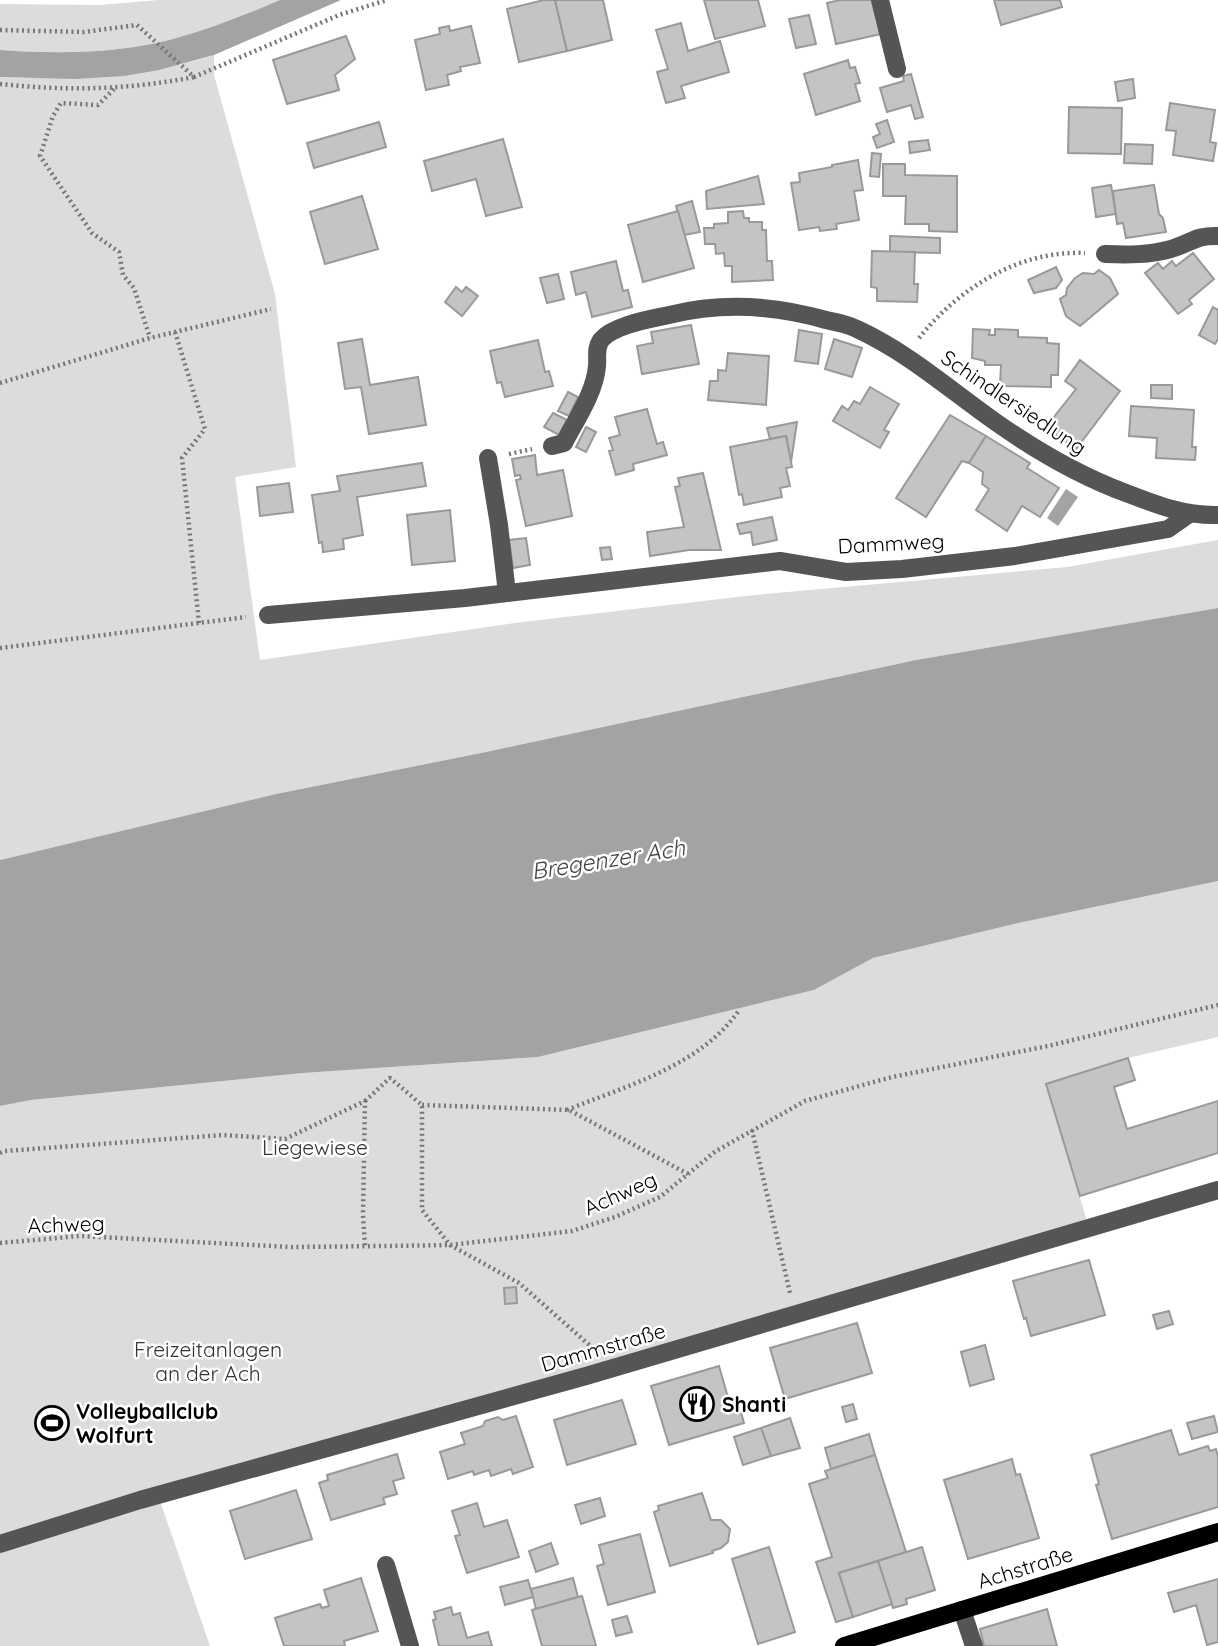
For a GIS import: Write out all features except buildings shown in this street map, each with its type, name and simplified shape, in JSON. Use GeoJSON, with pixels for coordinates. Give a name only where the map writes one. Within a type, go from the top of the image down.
{"type":"FeatureCollection","features":[{"type":"Feature","properties":{"kind":"main road","name":"Achstraße"},"geometry":{"type":"LineString","coordinates":[[844,1646],[1218,1532]]}},
{"type":"Feature","properties":{"kind":"street"},"geometry":{"type":"LineString","coordinates":[[880,0],[897,69]]}},
{"type":"Feature","properties":{"kind":"street"},"geometry":{"type":"LineString","coordinates":[[1105,254],[1151,254],[1174,248],[1202,235],[1218,236]]}},
{"type":"Feature","properties":{"kind":"street","name":"Schindlersiedlung"},"geometry":{"type":"LineString","coordinates":[[552,446],[564,443],[590,391],[597,367],[597,349],[601,340],[611,332],[637,322],[675,313],[731,306],[767,307],[855,328],[907,357],[997,423],[1079,474],[1188,515],[1218,516]]}},
{"type":"Feature","properties":{"kind":"street"},"geometry":{"type":"LineString","coordinates":[[488,458],[507,593]]}},
{"type":"Feature","properties":{"kind":"street","name":"Dammweg"},"geometry":{"type":"LineString","coordinates":[[268,615],[507,593],[780,561],[846,572],[990,559],[1168,529],[1188,515]]}},
{"type":"Feature","properties":{"kind":"street","name":"Dammstraße"},"geometry":{"type":"LineString","coordinates":[[0,1545],[140,1500],[614,1367],[1218,1190]]}},
{"type":"Feature","properties":{"kind":"street"},"geometry":{"type":"LineString","coordinates":[[386,1565],[410,1646]]}},
{"type":"Feature","properties":{"kind":"street"},"geometry":{"type":"LineString","coordinates":[[962,1610],[974,1646]]}},
{"type":"Feature","properties":{"kind":"path"},"geometry":{"type":"LineString","coordinates":[[0,85],[114,89],[194,77],[339,15],[387,0]]}},
{"type":"Feature","properties":{"kind":"path"},"geometry":{"type":"LineString","coordinates":[[0,30],[84,32],[137,25],[194,77]]}},
{"type":"Feature","properties":{"kind":"path"},"geometry":{"type":"LineString","coordinates":[[114,89],[98,105],[61,103],[53,116],[40,156],[92,233],[119,252],[123,275],[134,288],[150,338]]}},
{"type":"Feature","properties":{"kind":"path","name":"Schindlersiedlung"},"geometry":{"type":"LineString","coordinates":[[907,357],[920,336],[947,309],[974,286],[998,272],[1037,258],[1078,253],[1105,254]]}},
{"type":"Feature","properties":{"kind":"path"},"geometry":{"type":"LineString","coordinates":[[0,383],[150,338],[271,309]]}},
{"type":"Feature","properties":{"kind":"path"},"geometry":{"type":"LineString","coordinates":[[175,332],[205,429],[181,458],[199,623]]}},
{"type":"Feature","properties":{"kind":"path"},"geometry":{"type":"LineString","coordinates":[[488,458],[552,446]]}},
{"type":"Feature","properties":{"kind":"path"},"geometry":{"type":"LineString","coordinates":[[0,648],[268,615]]}},
{"type":"Feature","properties":{"kind":"path","name":"Achweg"},"geometry":{"type":"LineString","coordinates":[[0,1242],[80,1236],[291,1247],[450,1245],[572,1231],[615,1217],[660,1197],[716,1151],[805,1101],[892,1077],[1048,1046],[1218,1005]]}},
{"type":"Feature","properties":{"kind":"path"},"geometry":{"type":"LineString","coordinates":[[0,1153],[223,1135],[285,1139],[365,1101],[390,1078],[422,1105],[566,1110],[676,1066],[728,1026],[740,1009]]}},
{"type":"Feature","properties":{"kind":"path"},"geometry":{"type":"LineString","coordinates":[[365,1101],[365,1246]]}},
{"type":"Feature","properties":{"kind":"path"},"geometry":{"type":"LineString","coordinates":[[422,1105],[422,1210],[450,1245],[519,1283],[614,1367]]}},
{"type":"Feature","properties":{"kind":"path"},"geometry":{"type":"LineString","coordinates":[[566,1110],[688,1174]]}},
{"type":"Feature","properties":{"kind":"path"},"geometry":{"type":"LineString","coordinates":[[752,1130],[794,1314]]}},
{"type":"Feature","properties":{"kind":"green space"},"geometry":{"type":"Polygon","coordinates":[[[159,0],[280,0],[187,35],[130,48],[87,52],[0,50],[0,4],[99,5],[159,0]]]}},
{"type":"Feature","properties":{"kind":"green space"},"geometry":{"type":"Polygon","coordinates":[[[214,55],[214,75],[275,294],[296,467],[235,477],[260,660],[522,622],[755,595],[1067,567],[1218,540],[1218,608],[916,660],[276,794],[0,860],[0,77],[108,76],[161,69],[214,55]]]}},
{"type":"Feature","properties":{"kind":"green space"},"geometry":{"type":"Polygon","coordinates":[[[1218,881],[1218,1037],[1128,1058],[1046,1084],[1089,1228],[158,1495],[210,1646],[0,1646],[0,1106],[31,1100],[303,1073],[538,1057],[814,990],[873,958],[1014,924],[1218,881]]]}},
{"type":"Feature","properties":{"kind":"water"},"geometry":{"type":"Polygon","coordinates":[[[280,0],[341,0],[214,55],[159,70],[124,76],[75,79],[0,77],[0,50],[87,52],[130,48],[187,35],[280,0]]]}},
{"type":"Feature","properties":{"kind":"water"},"geometry":{"type":"Polygon","coordinates":[[[1066,489],[1078,497],[1058,526],[1047,518],[1066,489]]]}},
{"type":"Feature","properties":{"kind":"water","name":"Bregenzer Ach"},"geometry":{"type":"Polygon","coordinates":[[[1218,608],[1218,881],[1014,924],[873,958],[814,990],[538,1057],[303,1073],[31,1100],[0,1106],[0,860],[276,794],[916,660],[1218,608]]]}},
{"type":"Feature","properties":{"kind":"place","name":"Shanti"},"geometry":{"type":"Point","coordinates":[697,1404]}},
{"type":"Feature","properties":{"kind":"place","name":"Volleyballclub Wolfurt"},"geometry":{"type":"Point","coordinates":[52,1423]}},
{"type":"Feature","properties":{"kind":"park label","name":"Liegewiese"},"geometry":{"type":"Point","coordinates":[315,1147]}},
{"type":"Feature","properties":{"kind":"park label","name":"Freizeitanlagen an der Ach"},"geometry":{"type":"Point","coordinates":[208,1361]}}]}
